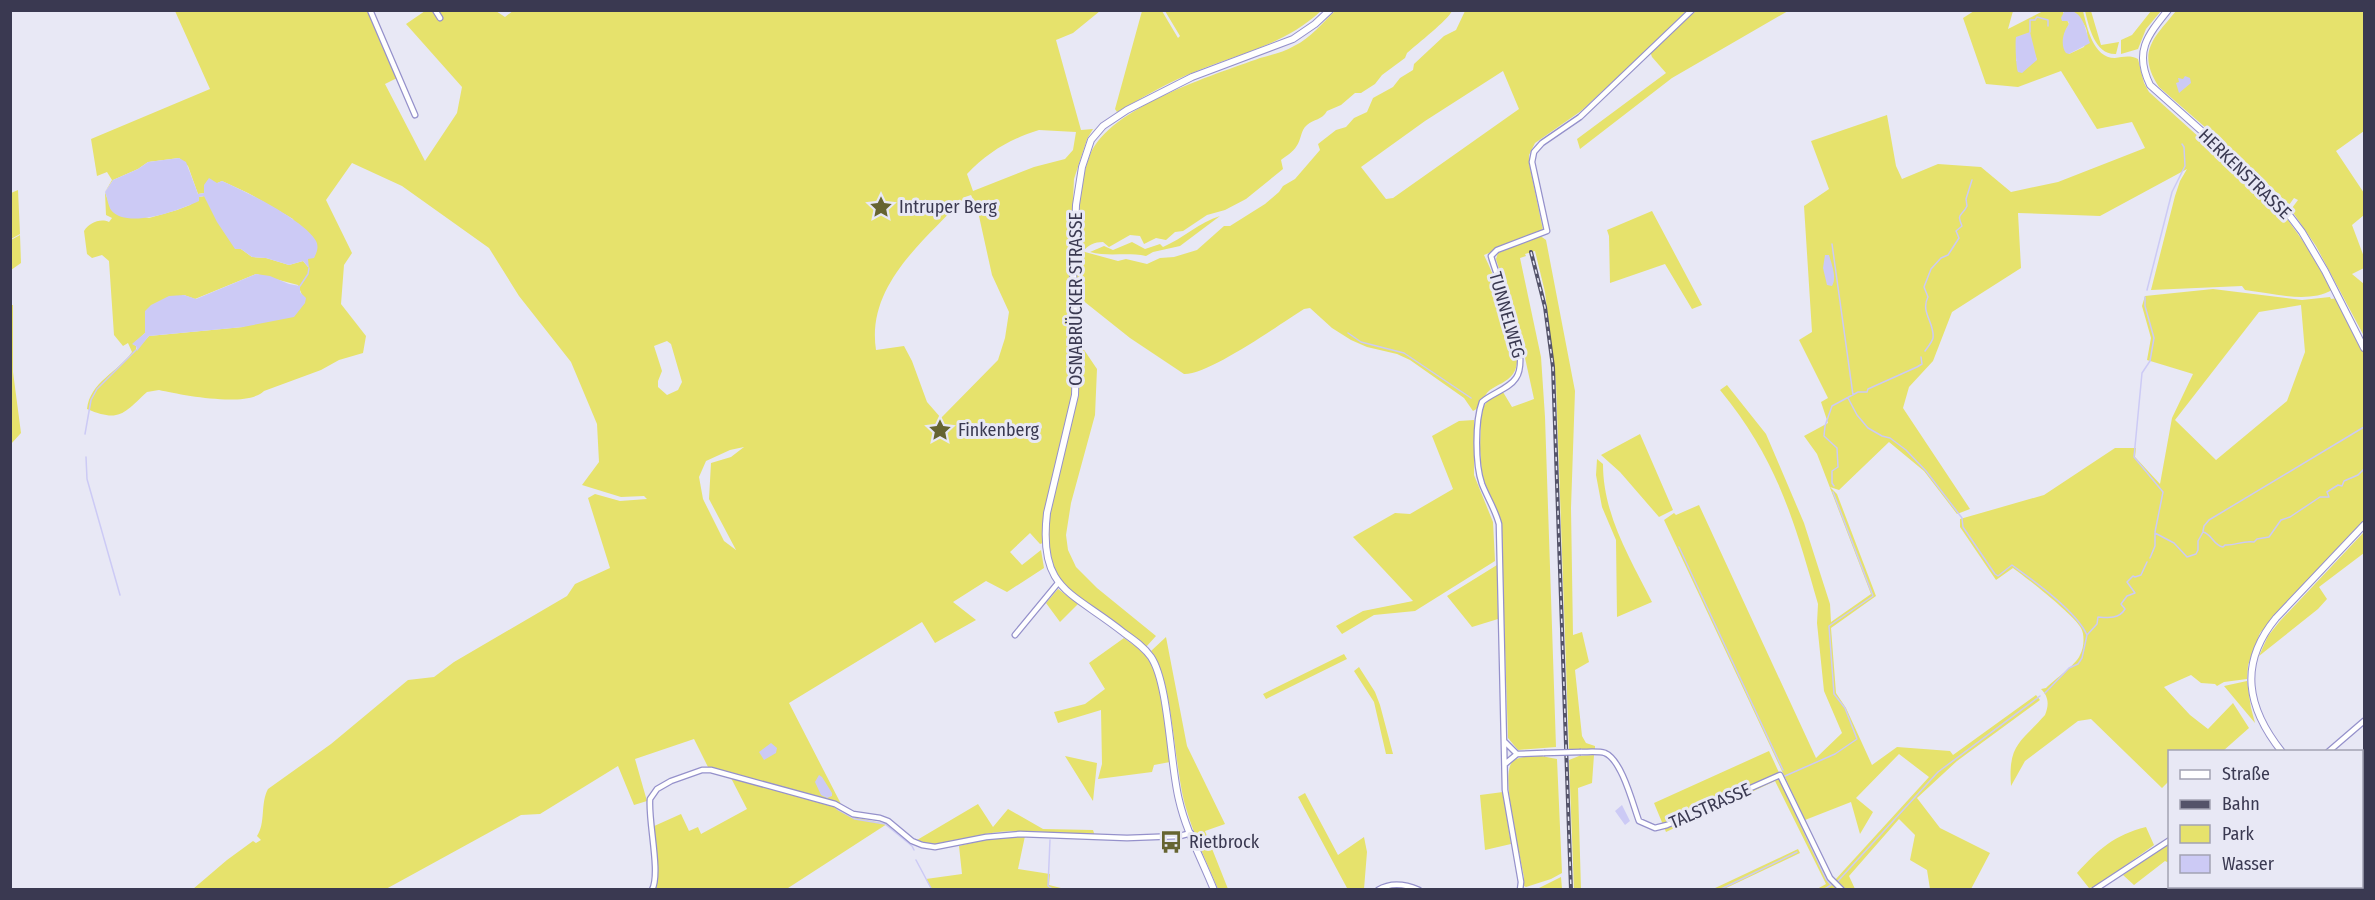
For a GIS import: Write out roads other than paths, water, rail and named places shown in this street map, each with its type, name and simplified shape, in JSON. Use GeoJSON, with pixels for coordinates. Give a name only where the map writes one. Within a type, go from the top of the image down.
{"type":"FeatureCollection","features":[{"type":"Feature","properties":{"kind":"main road","name":"OSNABRÜCKER STRASSE"},"geometry":{"type":"LineString","coordinates":[[1058,583],[1049,565],[1045,530],[1050,494],[1075,395],[1077,361],[1073,284],[1076,205],[1082,167],[1091,140],[1103,126],[1127,110],[1192,77],[1293,39],[1330,10]]}},
{"type":"Feature","properties":{"kind":"main road","name":"HERKENSTRASSE"},"geometry":{"type":"LineString","coordinates":[[2168,10],[2145,42],[2143,68],[2150,85],[2260,183],[2286,211],[2325,270],[2364,348]]}},
{"type":"Feature","properties":{"kind":"main road"},"geometry":{"type":"LineString","coordinates":[[2281,750],[2261,722],[2255,707],[2251,676],[2255,654],[2264,634],[2276,618],[2364,525]]}},
{"type":"Feature","properties":{"kind":"main road"},"geometry":{"type":"LineString","coordinates":[[1058,583],[1137,643],[1152,660],[1161,683],[1179,802],[1214,890]]}},
{"type":"Feature","properties":{"kind":"street"},"geometry":{"type":"LineString","coordinates":[[370,10],[415,115]]}},
{"type":"Feature","properties":{"kind":"street"},"geometry":{"type":"LineString","coordinates":[[435,10],[440,18]]}},
{"type":"Feature","properties":{"kind":"street","name":"TUNNELWEG"},"geometry":{"type":"LineString","coordinates":[[1505,742],[1499,524],[1480,476],[1477,454],[1478,418],[1482,402],[1512,383],[1522,363],[1508,306],[1491,256],[1497,250],[1547,231],[1532,162],[1537,148],[1580,117],[1692,10]]}},
{"type":"Feature","properties":{"kind":"street"},"geometry":{"type":"LineString","coordinates":[[1015,635],[1058,583]]}},
{"type":"Feature","properties":{"kind":"street"},"geometry":{"type":"LineString","coordinates":[[2330,750],[2364,721]]}},
{"type":"Feature","properties":{"kind":"street"},"geometry":{"type":"LineString","coordinates":[[1505,742],[1517,754],[1505,764]]}},
{"type":"Feature","properties":{"kind":"street"},"geometry":{"type":"LineString","coordinates":[[1505,742],[1505,790],[1521,882],[1520,890]]}},
{"type":"Feature","properties":{"kind":"street","name":"TALSTRASSE"},"geometry":{"type":"LineString","coordinates":[[1517,754],[1604,753],[1613,758],[1619,766],[1639,821],[1655,828],[1667,825],[1780,775],[1830,878],[1842,890]]}},
{"type":"Feature","properties":{"kind":"street"},"geometry":{"type":"LineString","coordinates":[[652,890],[656,880],[649,821],[650,799],[663,785],[702,770],[733,776],[836,804],[853,814],[880,818],[888,821],[922,845],[935,846],[1020,834],[1127,838],[1191,833]]}},
{"type":"Feature","properties":{"kind":"street"},"geometry":{"type":"LineString","coordinates":[[2094,890],[2168,841]]}},
{"type":"Feature","properties":{"kind":"street"},"geometry":{"type":"LineString","coordinates":[[1378,890],[1385,885],[1395,884],[1419,890]]}},
{"type":"Feature","properties":{"kind":"water"},"geometry":{"type":"Polygon","coordinates":[[[2065,10],[2076,13],[2080,17],[2090,43],[2069,54],[2064,50],[2063,42],[2069,24],[2061,18],[2065,10]]]}},
{"type":"Feature","properties":{"kind":"water"},"geometry":{"type":"Polygon","coordinates":[[[2030,32],[2037,60],[2022,73],[2017,70],[2016,37],[2030,32]]]}},
{"type":"Feature","properties":{"kind":"water"},"geometry":{"type":"Polygon","coordinates":[[[2185,76],[2190,78],[2191,83],[2179,93],[2176,83],[2179,82],[2178,78],[2183,79],[2185,76]]]}},
{"type":"Feature","properties":{"kind":"water"},"geometry":{"type":"Polygon","coordinates":[[[179,158],[186,162],[198,194],[204,193],[204,185],[209,178],[217,183],[222,181],[273,207],[299,224],[316,241],[317,245],[314,258],[308,259],[309,268],[303,261],[289,265],[266,258],[252,257],[241,249],[235,249],[217,222],[204,196],[199,197],[199,201],[190,205],[167,213],[141,218],[119,216],[111,210],[105,192],[113,180],[148,162],[179,158]]]}},
{"type":"Feature","properties":{"kind":"water"},"geometry":{"type":"Polygon","coordinates":[[[1825,255],[1829,255],[1833,267],[1832,286],[1827,285],[1823,268],[1825,255]]]}},
{"type":"Feature","properties":{"kind":"water"},"geometry":{"type":"Polygon","coordinates":[[[256,274],[300,286],[300,292],[306,298],[305,303],[294,317],[243,327],[149,336],[137,351],[136,346],[132,344],[145,333],[145,311],[151,305],[169,296],[184,295],[196,299],[256,274]]]}},
{"type":"Feature","properties":{"kind":"water"},"geometry":{"type":"Polygon","coordinates":[[[771,743],[777,748],[776,753],[764,760],[759,752],[771,743]]]}},
{"type":"Feature","properties":{"kind":"water"},"geometry":{"type":"Polygon","coordinates":[[[819,775],[832,796],[827,798],[821,795],[815,782],[819,775]]]}},
{"type":"Feature","properties":{"kind":"water"},"geometry":{"type":"Polygon","coordinates":[[[1622,805],[1630,821],[1625,825],[1615,811],[1622,805]]]}},
{"type":"Feature","properties":{"kind":"waterway"},"geometry":{"type":"LineString","coordinates":[[2030,32],[2030,20],[2035,20],[2037,17],[2048,20],[2048,26]]}},
{"type":"Feature","properties":{"kind":"waterway"},"geometry":{"type":"LineString","coordinates":[[2147,290],[2172,192],[2185,166],[2182,144]]}},
{"type":"Feature","properties":{"kind":"waterway"},"geometry":{"type":"LineString","coordinates":[[1925,351],[1932,340],[1933,333],[1926,308],[1928,297],[1924,287],[1931,269],[1941,258],[1948,255],[1959,238],[1956,231],[1962,226],[1960,216],[1967,206],[1966,199],[1972,180]]}},
{"type":"Feature","properties":{"kind":"waterway"},"geometry":{"type":"LineString","coordinates":[[1832,244],[1853,395]]}},
{"type":"Feature","properties":{"kind":"waterway"},"geometry":{"type":"LineString","coordinates":[[300,286],[309,268]]}},
{"type":"Feature","properties":{"kind":"waterway"},"geometry":{"type":"LineString","coordinates":[[2145,297],[2145,306],[2154,338],[2150,361],[2142,373],[2134,457],[2163,492],[2155,532]]}},
{"type":"Feature","properties":{"kind":"waterway"},"geometry":{"type":"LineString","coordinates":[[1348,333],[1361,342],[1404,353],[1471,398]]}},
{"type":"Feature","properties":{"kind":"waterway"},"geometry":{"type":"LineString","coordinates":[[85,434],[91,400],[97,389],[136,350]]}},
{"type":"Feature","properties":{"kind":"waterway"},"geometry":{"type":"LineString","coordinates":[[1834,486],[1832,471],[1838,467],[1837,448],[1824,436],[1832,406],[1858,392],[1867,392],[1868,389],[1917,367],[1922,364],[1921,357]]}},
{"type":"Feature","properties":{"kind":"waterway"},"geometry":{"type":"LineString","coordinates":[[1848,398],[1857,415],[1868,428],[1890,438],[1906,450],[1926,471],[1962,518],[1963,527],[1995,574],[1998,576],[2012,565],[2074,616],[2087,635]]}},
{"type":"Feature","properties":{"kind":"waterway"},"geometry":{"type":"LineString","coordinates":[[2203,531],[2209,520],[2364,427]]}},
{"type":"Feature","properties":{"kind":"waterway"},"geometry":{"type":"LineString","coordinates":[[86,457],[87,479],[120,595]]}},
{"type":"Feature","properties":{"kind":"waterway"},"geometry":{"type":"LineString","coordinates":[[2150,558],[2155,546],[2155,533],[2174,543],[2187,557],[2196,554],[2198,541],[2203,532],[2223,547],[2269,537],[2281,520],[2290,517],[2320,497],[2329,497],[2327,492],[2338,485],[2342,486],[2344,481],[2358,475],[2364,469]]}},
{"type":"Feature","properties":{"kind":"waterway"},"geometry":{"type":"LineString","coordinates":[[1785,776],[1835,754],[1857,739],[1845,708],[1834,694],[1829,626],[1873,596],[1833,492]]}},
{"type":"Feature","properties":{"kind":"waterway"},"geometry":{"type":"LineString","coordinates":[[1679,547],[1783,770]]}},
{"type":"Feature","properties":{"kind":"waterway"},"geometry":{"type":"LineString","coordinates":[[2045,693],[2069,668],[2078,664],[2082,658],[2087,635],[2097,624],[2098,617],[2113,617],[2123,612],[2125,609],[2121,604],[2127,596],[2135,593],[2127,582],[2133,576],[2141,575],[2147,562]]}},
{"type":"Feature","properties":{"kind":"waterway"},"geometry":{"type":"LineString","coordinates":[[1838,881],[1938,772],[2040,696]]}},
{"type":"Feature","properties":{"kind":"waterway"},"geometry":{"type":"LineString","coordinates":[[1782,784],[1826,879],[1831,885],[1823,890]]}},
{"type":"Feature","properties":{"kind":"waterway"},"geometry":{"type":"LineString","coordinates":[[837,809],[855,819],[885,824],[914,850]]}},
{"type":"Feature","properties":{"kind":"waterway"},"geometry":{"type":"LineString","coordinates":[[1050,840],[1048,886],[1054,890]]}},
{"type":"Feature","properties":{"kind":"waterway"},"geometry":{"type":"LineString","coordinates":[[1719,890],[1797,852]]}},
{"type":"Feature","properties":{"kind":"waterway"},"geometry":{"type":"LineString","coordinates":[[916,860],[932,890]]}},
{"type":"Feature","properties":{"kind":"railway"},"geometry":{"type":"LineString","coordinates":[[1531,252],[1545,307],[1553,367],[1571,890]]}},
{"type":"Feature","properties":{"kind":"place","name":"Intruper Berg"},"geometry":{"type":"Point","coordinates":[881,207]}},
{"type":"Feature","properties":{"kind":"place","name":"Finkenberg"},"geometry":{"type":"Point","coordinates":[940,430]}},
{"type":"Feature","properties":{"kind":"place","name":"Rietbrock"},"geometry":{"type":"Point","coordinates":[1171,842]}}]}
